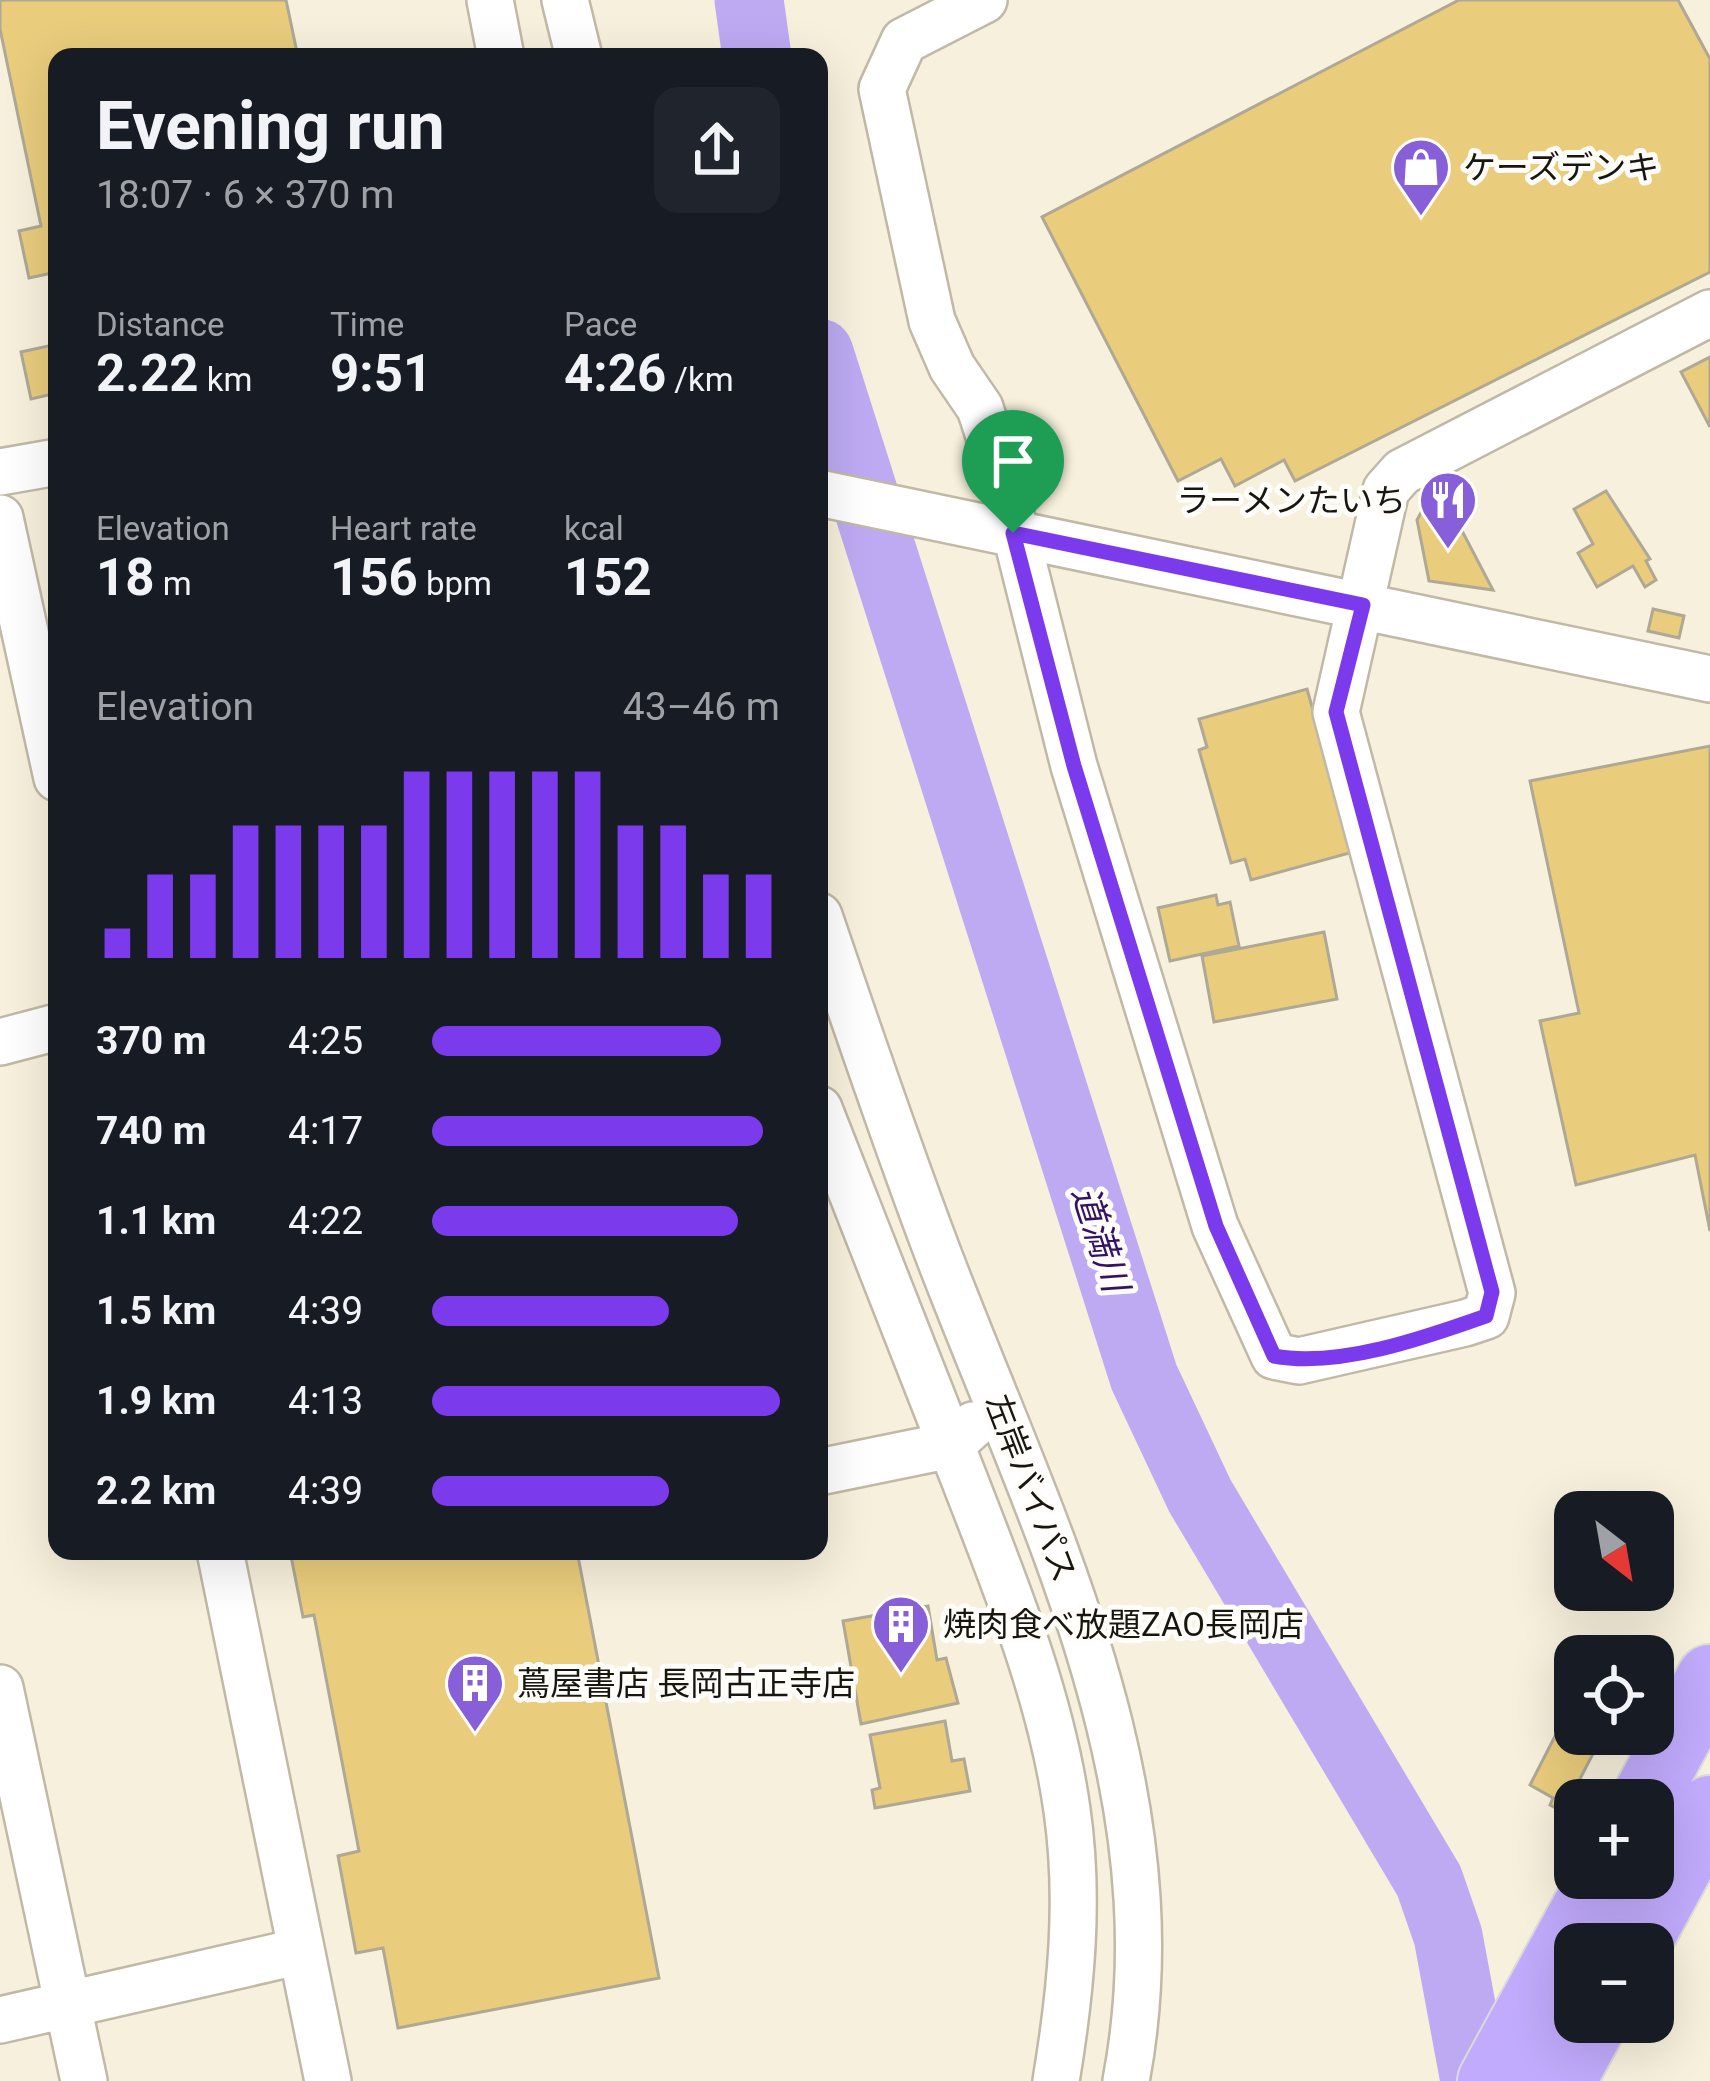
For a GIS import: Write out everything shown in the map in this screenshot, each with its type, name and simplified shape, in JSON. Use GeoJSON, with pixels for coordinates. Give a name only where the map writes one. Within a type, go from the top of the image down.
{"type":"FeatureCollection","features":[{"type":"Feature","properties":{"kind":"highway"},"geometry":{"type":"LineString","coordinates":[[1655,1779],[1710,1678]]}},
{"type":"Feature","properties":{"kind":"highway"},"geometry":{"type":"LineString","coordinates":[[1648,1923],[1710,1809]]}},
{"type":"Feature","properties":{"kind":"highway"},"geometry":{"type":"LineString","coordinates":[[1491,2081],[1591,1899]]}},
{"type":"Feature","properties":{"kind":"highway"},"geometry":{"type":"LineString","coordinates":[[1562,2081],[1583,2043]]}},
{"type":"Feature","properties":{"kind":"street"},"geometry":{"type":"LineString","coordinates":[[490,0],[499,48]]}},
{"type":"Feature","properties":{"kind":"street"},"geometry":{"type":"LineString","coordinates":[[565,0],[577,48]]}},
{"type":"Feature","properties":{"kind":"street"},"geometry":{"type":"LineString","coordinates":[[984,0],[904,41],[882,89],[932,321],[952,367],[980,409],[1074,766],[1216,1226],[1274,1356],[1299,1361],[1486,1316],[1492,1292],[1336,712],[1386,490],[1402,472],[1710,313]]}},
{"type":"Feature","properties":{"kind":"street"},"geometry":{"type":"LineString","coordinates":[[0,472],[48,464]]}},
{"type":"Feature","properties":{"kind":"street"},"geometry":{"type":"LineString","coordinates":[[828,495],[1710,680]]}},
{"type":"Feature","properties":{"kind":"street"},"geometry":{"type":"LineString","coordinates":[[0,518],[48,737]]}},
{"type":"Feature","properties":{"kind":"street","name":"左岸バイパス"},"geometry":{"type":"LineString","coordinates":[[828,941],[937,1250],[1086,1633],[1124,1781],[1139,1986],[1126,2081]]}},
{"type":"Feature","properties":{"kind":"street"},"geometry":{"type":"LineString","coordinates":[[0,1042],[48,1029]]}},
{"type":"Feature","properties":{"kind":"street","name":"左岸バイパス"},"geometry":{"type":"LineString","coordinates":[[828,1132],[1012,1602],[1049,1722],[1067,1808],[1074,1880],[1072,1954],[1056,2081]]}},
{"type":"Feature","properties":{"kind":"street"},"geometry":{"type":"LineString","coordinates":[[828,1470],[951,1445],[976,1423],[939,1317],[937,1250]]}},
{"type":"Feature","properties":{"kind":"street"},"geometry":{"type":"LineString","coordinates":[[222,1560],[328,2081]]}},
{"type":"Feature","properties":{"kind":"street"},"geometry":{"type":"LineString","coordinates":[[0,1688],[84,2081]]}},
{"type":"Feature","properties":{"kind":"street"},"geometry":{"type":"LineString","coordinates":[[0,2020],[301,1951]]}},
{"type":"Feature","properties":{"kind":"building"},"geometry":{"type":"Polygon","coordinates":[[[0,0],[286,0],[296,48],[48,48],[48,274],[29,278],[19,231],[41,226],[0,29],[0,0]]]}},
{"type":"Feature","properties":{"kind":"building"},"geometry":{"type":"Polygon","coordinates":[[[1459,0],[1678,0],[1710,59],[1710,272],[1295,481],[1284,460],[1235,486],[1221,459],[1178,481],[1042,217],[1459,0]]]}},
{"type":"Feature","properties":{"kind":"building"},"geometry":{"type":"Polygon","coordinates":[[[48,346],[48,395],[31,399],[21,352],[48,346]]]}},
{"type":"Feature","properties":{"kind":"building"},"geometry":{"type":"Polygon","coordinates":[[[1710,357],[1710,427],[1681,372],[1710,357]]]}},
{"type":"Feature","properties":{"kind":"building"},"geometry":{"type":"Polygon","coordinates":[[[1606,491],[1650,559],[1646,561],[1656,580],[1645,587],[1633,566],[1597,587],[1578,553],[1593,544],[1574,509],[1606,491]]]}},
{"type":"Feature","properties":{"kind":"building","name":"ラーメンたいち"},"geometry":{"type":"Polygon","coordinates":[[[1447,502],[1493,590],[1429,581],[1417,520],[1424,507],[1447,502]]]}},
{"type":"Feature","properties":{"kind":"building"},"geometry":{"type":"Polygon","coordinates":[[[1653,609],[1684,616],[1679,638],[1648,631],[1653,609]]]}},
{"type":"Feature","properties":{"kind":"building"},"geometry":{"type":"Polygon","coordinates":[[[1307,689],[1353,852],[1251,880],[1245,859],[1231,863],[1199,750],[1207,747],[1199,719],[1307,689]]]}},
{"type":"Feature","properties":{"kind":"building"},"geometry":{"type":"Polygon","coordinates":[[[1710,746],[1710,1231],[1695,1155],[1576,1185],[1540,1021],[1579,1013],[1530,781],[1710,746]]]}},
{"type":"Feature","properties":{"kind":"building"},"geometry":{"type":"Polygon","coordinates":[[[1216,895],[1218,905],[1230,902],[1239,946],[1170,961],[1158,908],[1216,895]]]}},
{"type":"Feature","properties":{"kind":"building"},"geometry":{"type":"Polygon","coordinates":[[[1324,932],[1337,999],[1214,1022],[1202,956],[1324,932]]]}},
{"type":"Feature","properties":{"kind":"building","name":"蔦屋書店 長岡古正寺店"},"geometry":{"type":"Polygon","coordinates":[[[292,1560],[579,1560],[659,1978],[398,2028],[383,1948],[356,1953],[338,1856],[359,1851],[314,1615],[303,1617],[292,1560]]]}},
{"type":"Feature","properties":{"kind":"building","name":"焼肉食べ放題ZAO長岡店"},"geometry":{"type":"Polygon","coordinates":[[[928,1606],[937,1660],[946,1658],[958,1703],[861,1724],[843,1621],[928,1606]]]}},
{"type":"Feature","properties":{"kind":"building"},"geometry":{"type":"Polygon","coordinates":[[[945,1721],[952,1761],[964,1759],[970,1791],[875,1808],[872,1790],[880,1788],[870,1735],[945,1721]]]}},
{"type":"Feature","properties":{"kind":"building"},"geometry":{"type":"Polygon","coordinates":[[[1554,1738],[1554,1755],[1592,1755],[1580,1779],[1554,1779],[1554,1807],[1550,1805],[1553,1798],[1530,1785],[1554,1738]]]}},
{"type":"Feature","properties":{"kind":"waterway","name":"道満川"},"geometry":{"type":"LineString","coordinates":[[749,0],[756,48]]}},
{"type":"Feature","properties":{"kind":"waterway","name":"道満川"},"geometry":{"type":"LineString","coordinates":[[828,381],[1144,1377],[1200,1496],[1429,1881],[1448,1936],[1475,2081]]}},
{"type":"Feature","properties":{"kind":"place","name":"ケーズデンキ"},"geometry":{"type":"Point","coordinates":[1421,218]}},
{"type":"Feature","properties":{"kind":"place","name":"ラーメンたいち"},"geometry":{"type":"Point","coordinates":[1448,551]}},
{"type":"Feature","properties":{"kind":"place","name":"焼肉食べ放題ZAO長岡店"},"geometry":{"type":"Point","coordinates":[901,1675]}},
{"type":"Feature","properties":{"kind":"place","name":"蔦屋書店 長岡古正寺店"},"geometry":{"type":"Point","coordinates":[475,1734]}},
{"type":"Feature","properties":{"kind":"route"},"geometry":{"type":"LineString","coordinates":[[1013,533],[1363,605],[1336,712],[1492,1292],[1486,1316],[1368,1348],[1299,1361],[1274,1356],[1216,1226],[1074,766],[1013,533]]}}]}
